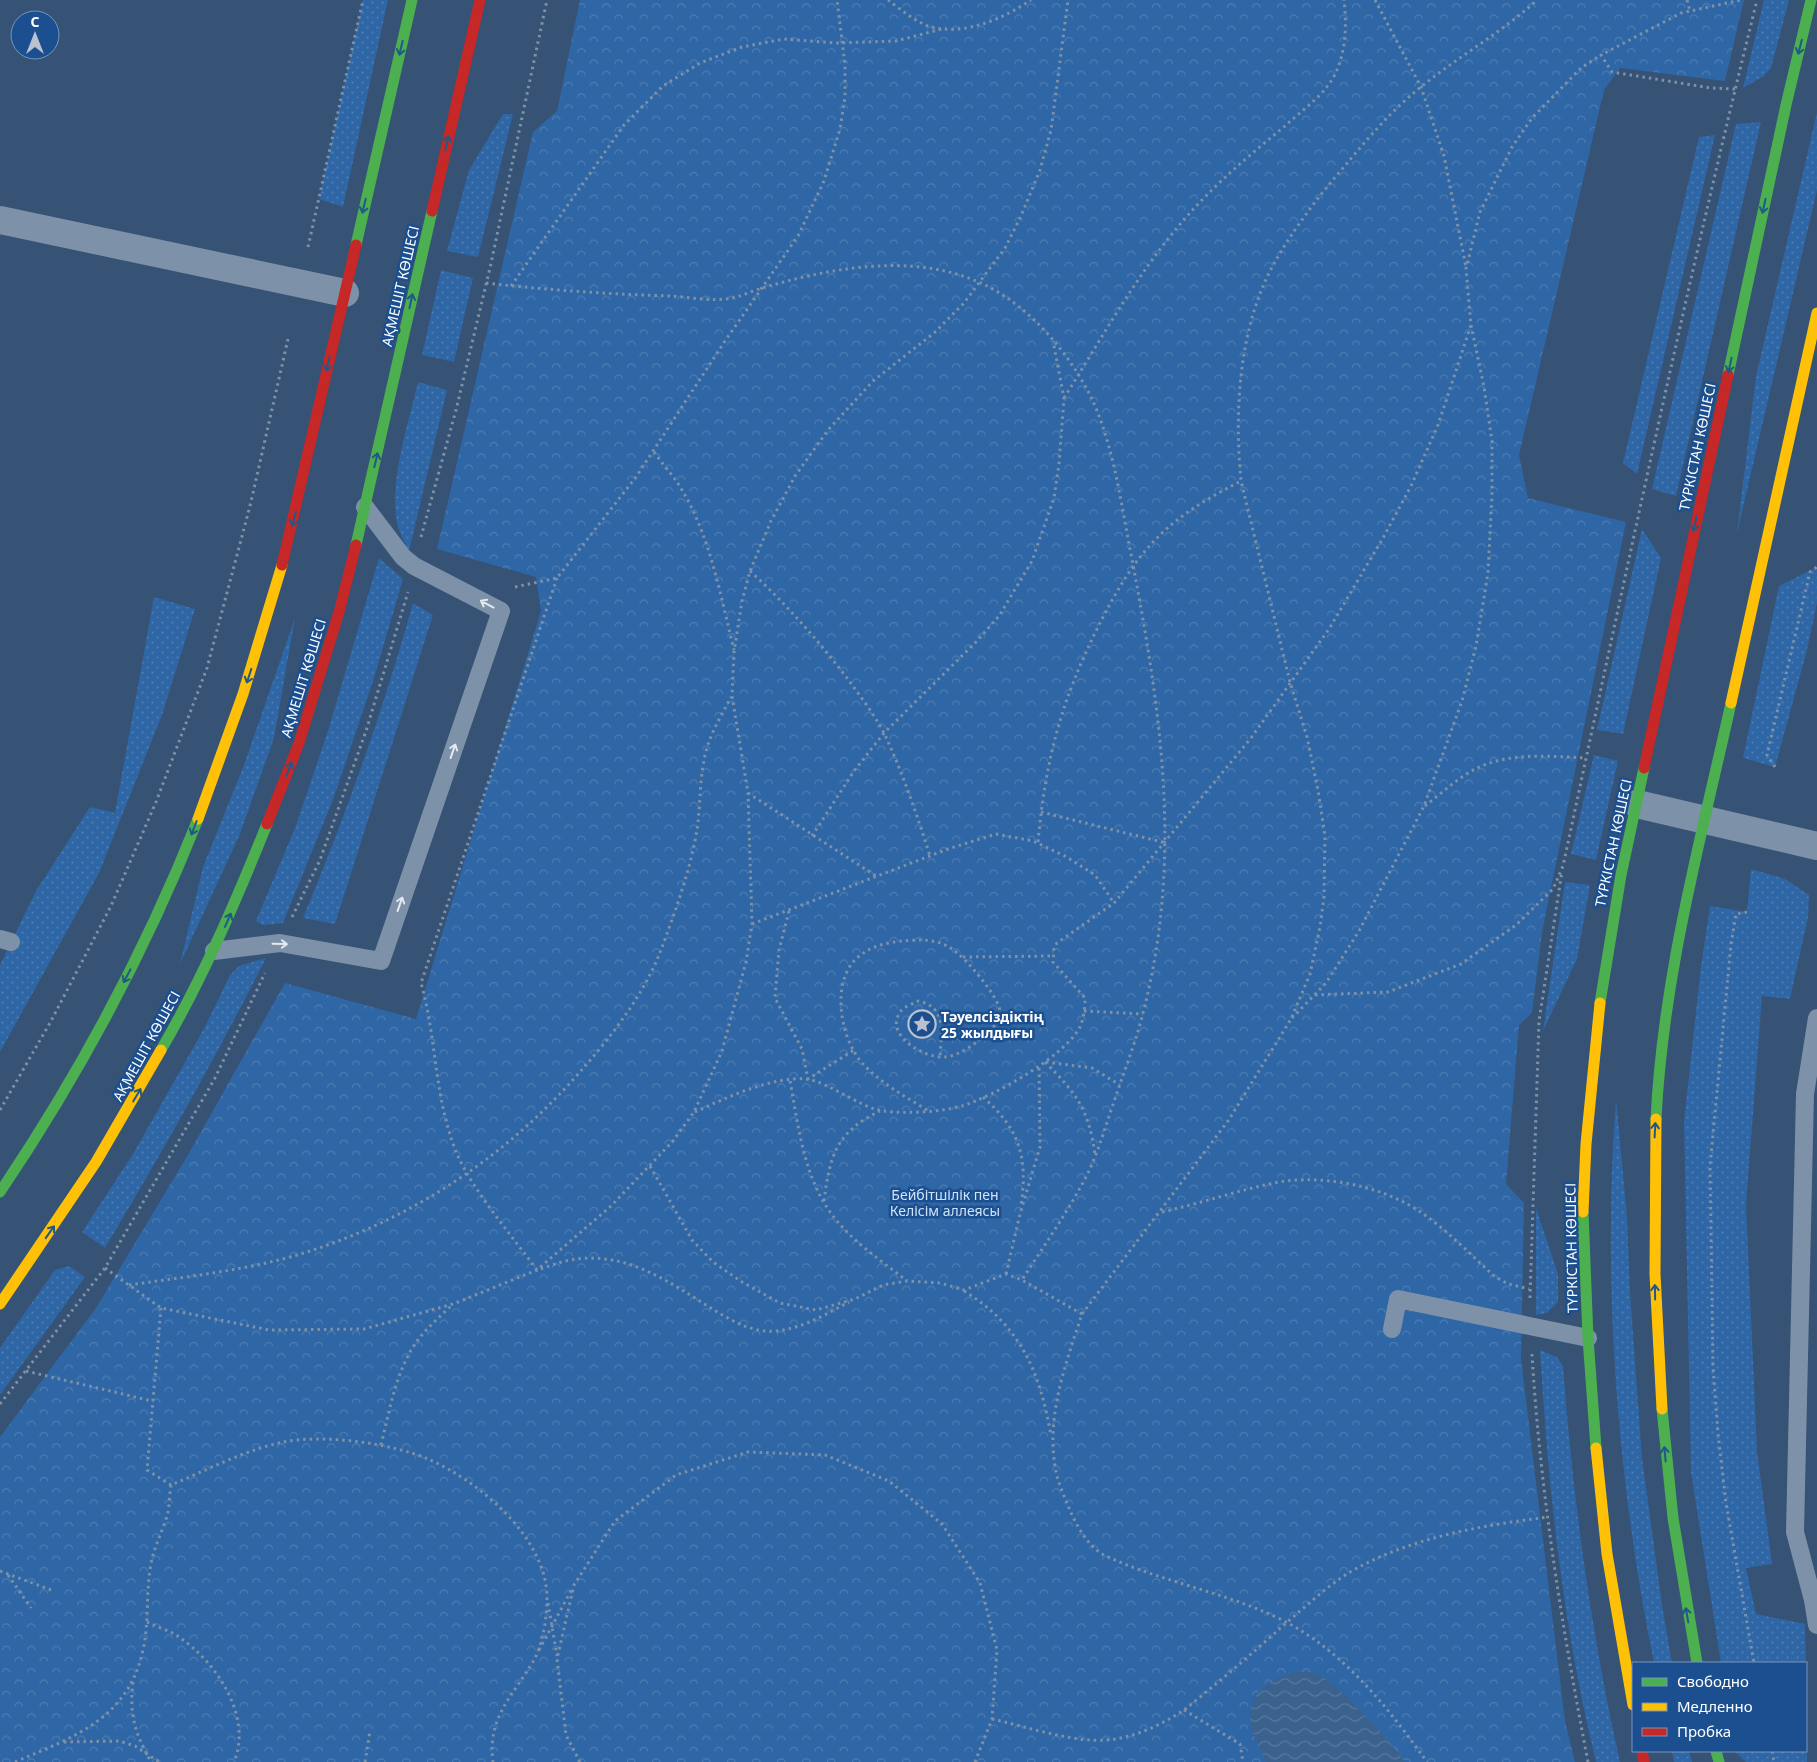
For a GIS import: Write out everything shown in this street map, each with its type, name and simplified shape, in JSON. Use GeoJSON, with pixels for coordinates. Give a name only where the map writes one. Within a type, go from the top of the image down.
{"type":"FeatureCollection","features":[{"type":"Feature","properties":{"kind":"street"},"geometry":{"type":"LineString","coordinates":[[0,1192],[99,1028],[144,944],[189,842],[215,776],[267,622],[282,567],[412,0]]}},
{"type":"Feature","properties":{"kind":"street","name":"АҚМЕШІТ КӨШЕСІ"},"geometry":{"type":"LineString","coordinates":[[0,1304],[91,1170],[139,1092],[214,951],[264,835],[299,743],[325,663],[365,507],[480,0]]}},
{"type":"Feature","properties":{"kind":"street","name":"ТҮРКІСТАН КӨШЕСІ"},"geometry":{"type":"LineString","coordinates":[[1632,1700],[1607,1554],[1598,1471],[1588,1338],[1583,1215],[1586,1136],[1607,957],[1637,804],[1786,105],[1811,0]]}},
{"type":"Feature","properties":{"kind":"street"},"geometry":{"type":"LineString","coordinates":[[0,220],[345,293]]}},
{"type":"Feature","properties":{"kind":"street"},"geometry":{"type":"LineString","coordinates":[[1696,1662],[1669,1498],[1660,1402],[1656,1310],[1654,1152],[1664,1023],[1688,888],[1817,313]]}},
{"type":"Feature","properties":{"kind":"street"},"geometry":{"type":"LineString","coordinates":[[1637,804],[1817,846]]}},
{"type":"Feature","properties":{"kind":"street"},"geometry":{"type":"LineString","coordinates":[[7,1268],[22,1272]]}},
{"type":"Feature","properties":{"kind":"lane"},"geometry":{"type":"LineString","coordinates":[[214,951],[280,943],[381,961],[497,621],[500,611],[403,558],[365,507]]}},
{"type":"Feature","properties":{"kind":"lane"},"geometry":{"type":"LineString","coordinates":[[1817,1018],[1805,1094],[1795,1532],[1813,1600],[1817,1625]]}},
{"type":"Feature","properties":{"kind":"lane"},"geometry":{"type":"LineString","coordinates":[[1392,1329],[1398,1299],[1588,1338]]}},
{"type":"Feature","properties":{"kind":"path"},"geometry":{"type":"LineString","coordinates":[[308,247],[363,0]]}},
{"type":"Feature","properties":{"kind":"path"},"geometry":{"type":"LineString","coordinates":[[537,1270],[468,1174],[457,1154],[436,1081],[428,1008],[421,983],[557,578],[654,452],[725,341],[798,236],[824,181],[840,130],[845,96],[845,65],[837,0]]}},
{"type":"Feature","properties":{"kind":"path"},"geometry":{"type":"LineString","coordinates":[[888,0],[931,27],[961,29],[1009,14],[1031,0]]}},
{"type":"Feature","properties":{"kind":"path"},"geometry":{"type":"LineString","coordinates":[[537,1270],[612,1206],[673,1142],[694,1112],[722,1051],[736,1006],[752,924],[748,793],[732,696],[734,652],[742,601],[750,571],[771,521],[795,476],[828,430],[873,381],[934,333],[964,303],[1005,248],[1040,170],[1052,121],[1068,0]]}},
{"type":"Feature","properties":{"kind":"path"},"geometry":{"type":"LineString","coordinates":[[1064,398],[1106,328],[1151,262],[1202,199],[1312,102],[1333,78],[1342,54],[1346,28],[1344,0]]}},
{"type":"Feature","properties":{"kind":"path"},"geometry":{"type":"LineString","coordinates":[[1291,1019],[1326,983],[1359,931],[1424,806],[1462,701],[1476,646],[1488,573],[1492,494],[1492,441],[1484,387],[1471,325],[1466,269],[1444,156],[1421,87],[1375,0]]}},
{"type":"Feature","properties":{"kind":"path"},"geometry":{"type":"LineString","coordinates":[[1052,1441],[1059,1384],[1082,1314],[1228,1121],[1291,1019],[1310,974],[1320,927],[1324,897],[1325,836],[1307,736],[1290,682],[1241,481],[1238,447],[1241,373],[1246,344],[1259,301],[1275,261],[1312,204],[1361,146],[1421,87],[1537,0]]}},
{"type":"Feature","properties":{"kind":"path"},"geometry":{"type":"LineString","coordinates":[[1687,0],[1690,12]]}},
{"type":"Feature","properties":{"kind":"path"},"geometry":{"type":"LineString","coordinates":[[1466,269],[1480,212],[1512,147],[1532,118],[1556,92],[1581,68],[1600,55],[1664,21],[1690,12],[1741,0]]}},
{"type":"Feature","properties":{"kind":"path"},"geometry":{"type":"LineString","coordinates":[[1315,995],[1388,992],[1461,964],[1516,925],[1553,889],[1563,866],[1735,89],[1757,0]]}},
{"type":"Feature","properties":{"kind":"path"},"geometry":{"type":"LineString","coordinates":[[511,286],[624,125],[663,86],[700,63],[742,47],[784,39],[842,43],[896,41],[946,28]]}},
{"type":"Feature","properties":{"kind":"path"},"geometry":{"type":"LineString","coordinates":[[1600,55],[1612,72],[1711,88],[1735,89]]}},
{"type":"Feature","properties":{"kind":"path"},"geometry":{"type":"LineString","coordinates":[[486,283],[560,292],[730,299],[763,288],[846,269],[880,266],[943,271],[980,282],[1006,298],[1028,315],[1053,341],[1078,374],[1104,430],[1133,566],[1158,713],[1165,777],[1166,843],[1160,929],[1143,1014],[1120,1085],[1095,1157],[1068,1209],[1022,1280]]}},
{"type":"Feature","properties":{"kind":"path"},"geometry":{"type":"LineString","coordinates":[[808,1079],[881,1111],[898,1113],[963,1106],[1014,1081],[1062,1050],[1080,1027],[1085,998],[1053,962],[1052,956],[1057,943],[1114,904],[1251,738],[1329,628],[1356,586],[1411,486],[1438,425],[1471,325]]}},
{"type":"Feature","properties":{"kind":"path"},"geometry":{"type":"LineString","coordinates":[[0,1110],[51,1021],[111,906],[156,802],[200,686],[250,506],[288,338]]}},
{"type":"Feature","properties":{"kind":"path"},"geometry":{"type":"LineString","coordinates":[[812,836],[854,771],[884,733],[976,642],[998,616],[1032,561],[1054,498],[1059,464],[1064,398],[1053,341]]}},
{"type":"Feature","properties":{"kind":"path"},"geometry":{"type":"LineString","coordinates":[[654,452],[678,484],[700,527],[713,564],[734,652]]}},
{"type":"Feature","properties":{"kind":"path"},"geometry":{"type":"LineString","coordinates":[[1038,842],[1046,770],[1068,691],[1110,603],[1133,566],[1156,538],[1203,501],[1241,481]]}},
{"type":"Feature","properties":{"kind":"path"},"geometry":{"type":"LineString","coordinates":[[1775,767],[1767,755],[1810,572],[1817,567]]}},
{"type":"Feature","properties":{"kind":"path"},"geometry":{"type":"LineString","coordinates":[[750,571],[789,607],[861,697],[884,733],[909,791],[930,856]]}},
{"type":"Feature","properties":{"kind":"path"},"geometry":{"type":"LineString","coordinates":[[513,587],[557,578]]}},
{"type":"Feature","properties":{"kind":"path"},"geometry":{"type":"LineString","coordinates":[[128,1285],[198,1276],[293,1256],[382,1224],[440,1193],[468,1174],[504,1146],[558,1098],[603,1046],[641,990],[660,954],[681,894],[697,830],[699,795],[707,747],[732,696]]}},
{"type":"Feature","properties":{"kind":"path"},"geometry":{"type":"LineString","coordinates":[[1424,806],[1466,774],[1502,759],[1536,755],[1586,758]]}},
{"type":"Feature","properties":{"kind":"path"},"geometry":{"type":"LineString","coordinates":[[748,793],[812,836],[877,876]]}},
{"type":"Feature","properties":{"kind":"path"},"geometry":{"type":"LineString","coordinates":[[1041,812],[1166,843]]}},
{"type":"Feature","properties":{"kind":"path"},"geometry":{"type":"LineString","coordinates":[[752,924],[930,856],[996,834],[1038,842],[1066,856],[1095,875],[1114,904]]}},
{"type":"Feature","properties":{"kind":"path"},"geometry":{"type":"LineString","coordinates":[[789,910],[779,950],[775,998],[802,1049],[808,1079]]}},
{"type":"Feature","properties":{"kind":"path"},"geometry":{"type":"LineString","coordinates":[[1747,912],[1736,914],[1731,944],[1710,1166],[1713,1366],[1718,1434],[1736,1572],[1754,1662]]}},
{"type":"Feature","properties":{"kind":"path"},"geometry":{"type":"LineString","coordinates":[[927,1110],[893,1090],[862,1063],[854,1050],[842,1017],[843,985],[849,967],[861,954],[891,943],[925,940],[944,944],[962,957],[993,996],[1000,1015],[993,1027],[983,1037],[955,1054],[940,1058],[926,1055],[912,1047],[899,1033],[897,1020],[905,1008],[918,1001],[930,1004],[935,1009],[940,1023],[940,1058]]}},
{"type":"Feature","properties":{"kind":"path"},"geometry":{"type":"LineString","coordinates":[[962,957],[1052,956]]}},
{"type":"Feature","properties":{"kind":"path"},"geometry":{"type":"LineString","coordinates":[[1084,1012],[1143,1014]]}},
{"type":"Feature","properties":{"kind":"path"},"geometry":{"type":"LineString","coordinates":[[694,1112],[736,1094],[790,1081],[808,1079],[854,1050]]}},
{"type":"Feature","properties":{"kind":"path"},"geometry":{"type":"LineString","coordinates":[[1045,1062],[1092,1068],[1120,1085]]}},
{"type":"Feature","properties":{"kind":"path"},"geometry":{"type":"LineString","coordinates":[[1045,1062],[1079,1099],[1092,1134],[1095,1157]]}},
{"type":"Feature","properties":{"kind":"path"},"geometry":{"type":"LineString","coordinates":[[1020,1214],[1037,1164],[1040,1147],[1039,1065]]}},
{"type":"Feature","properties":{"kind":"path"},"geometry":{"type":"LineString","coordinates":[[790,1081],[804,1155],[809,1171],[824,1201],[836,1221],[907,1281]]}},
{"type":"Feature","properties":{"kind":"path"},"geometry":{"type":"LineString","coordinates":[[982,1096],[1012,1128],[1022,1154],[1024,1184],[1020,1214],[1006,1274]]}},
{"type":"Feature","properties":{"kind":"path"},"geometry":{"type":"LineString","coordinates":[[824,1201],[829,1167],[838,1143],[858,1123],[881,1111]]}},
{"type":"Feature","properties":{"kind":"path"},"geometry":{"type":"LineString","coordinates":[[650,1166],[692,1240],[713,1262],[742,1282],[780,1303],[816,1310],[855,1299]]}},
{"type":"Feature","properties":{"kind":"path"},"geometry":{"type":"LineString","coordinates":[[1161,1212],[1270,1184],[1308,1180],[1339,1182],[1384,1194],[1419,1211],[1494,1276],[1508,1284],[1529,1289]]}},
{"type":"Feature","properties":{"kind":"path"},"geometry":{"type":"LineString","coordinates":[[105,1268],[161,1308],[269,1330],[364,1329],[452,1304],[537,1270],[569,1260],[595,1258],[621,1260],[654,1273],[732,1321],[751,1329],[774,1332],[804,1325],[883,1285],[907,1281],[940,1283],[964,1290],[986,1304],[1024,1347],[1038,1378],[1052,1441],[1057,1477],[1073,1516],[1086,1540],[1106,1557],[1254,1607],[1287,1623],[1327,1648],[1374,1694],[1406,1732],[1427,1762]]}},
{"type":"Feature","properties":{"kind":"path"},"geometry":{"type":"LineString","coordinates":[[964,1290],[1006,1274],[1022,1280],[1082,1314]]}},
{"type":"Feature","properties":{"kind":"path"},"geometry":{"type":"LineString","coordinates":[[381,1445],[395,1385],[410,1351],[425,1331],[452,1304]]}},
{"type":"Feature","properties":{"kind":"path"},"geometry":{"type":"LineString","coordinates":[[161,1308],[147,1470],[171,1485]]}},
{"type":"Feature","properties":{"kind":"path"},"geometry":{"type":"LineString","coordinates":[[26,1371],[152,1401]]}},
{"type":"Feature","properties":{"kind":"path"},"geometry":{"type":"LineString","coordinates":[[171,1485],[256,1450],[284,1442],[361,1441],[381,1445],[428,1459],[466,1480],[503,1511],[530,1541],[544,1573],[566,1735],[580,1762]]}},
{"type":"Feature","properties":{"kind":"path"},"geometry":{"type":"LineString","coordinates":[[493,1762],[491,1745],[494,1726],[505,1703],[534,1659],[574,1585],[615,1521],[676,1475],[748,1452],[825,1455],[889,1480],[942,1524],[980,1583],[997,1650],[992,1718],[975,1762]]}},
{"type":"Feature","properties":{"kind":"path"},"geometry":{"type":"LineString","coordinates":[[151,1762],[138,1738],[131,1712],[134,1679],[143,1650],[147,1622],[152,1557],[167,1518],[171,1485]]}},
{"type":"Feature","properties":{"kind":"path"},"geometry":{"type":"LineString","coordinates":[[992,1718],[1088,1740],[1106,1740],[1133,1735],[1162,1724],[1184,1710],[1287,1623],[1325,1588],[1361,1566],[1402,1548],[1494,1524],[1548,1517]]}},
{"type":"Feature","properties":{"kind":"path"},"geometry":{"type":"LineString","coordinates":[[0,1571],[51,1590]]}},
{"type":"Feature","properties":{"kind":"path"},"geometry":{"type":"LineString","coordinates":[[7,1574],[31,1608]]}},
{"type":"Feature","properties":{"kind":"path"},"geometry":{"type":"LineString","coordinates":[[557,1659],[574,1585]]}},
{"type":"Feature","properties":{"kind":"path"},"geometry":{"type":"LineString","coordinates":[[534,1659],[544,1629],[548,1598]]}},
{"type":"Feature","properties":{"kind":"path"},"geometry":{"type":"LineString","coordinates":[[147,1622],[177,1635],[192,1647],[232,1697],[238,1714],[240,1733],[235,1761],[230,1762]]}},
{"type":"Feature","properties":{"kind":"path"},"geometry":{"type":"LineString","coordinates":[[15,1762],[64,1742],[99,1722],[121,1702],[134,1679]]}},
{"type":"Feature","properties":{"kind":"path"},"geometry":{"type":"LineString","coordinates":[[1184,1710],[1240,1744],[1243,1762]]}},
{"type":"Feature","properties":{"kind":"path"},"geometry":{"type":"LineString","coordinates":[[365,1762],[370,1731]]}},
{"type":"Feature","properties":{"kind":"path"},"geometry":{"type":"LineString","coordinates":[[64,1742],[119,1741],[135,1746],[159,1762]]}},
{"type":"Feature","properties":{"kind":"green space"},"geometry":{"type":"Polygon","coordinates":[[[363,0],[388,0],[343,207],[319,199],[363,0]]]}},
{"type":"Feature","properties":{"kind":"green space","name":"Бейбітшілік пен Келісім аллеясы"},"geometry":{"type":"Polygon","coordinates":[[[580,0],[1744,0],[1725,81],[1620,68],[1604,90],[1519,455],[1528,498],[1626,522],[1542,932],[1532,1013],[1519,1025],[1506,1184],[1524,1203],[1521,1359],[1565,1721],[1575,1762],[0,1762],[0,1437],[96,1308],[189,1153],[285,983],[416,1019],[541,611],[536,577],[437,549],[533,132],[557,111],[580,0]]]}},
{"type":"Feature","properties":{"kind":"green space"},"geometry":{"type":"Polygon","coordinates":[[[1764,0],[1789,0],[1771,68],[1764,76],[1743,88],[1764,0]]]}},
{"type":"Feature","properties":{"kind":"green space"},"geometry":{"type":"Polygon","coordinates":[[[1817,112],[1817,190],[1737,533],[1756,376],[1817,112]]]}},
{"type":"Feature","properties":{"kind":"green space"},"geometry":{"type":"Polygon","coordinates":[[[503,114],[513,114],[478,257],[447,251],[469,170],[503,114]]]}},
{"type":"Feature","properties":{"kind":"green space"},"geometry":{"type":"Polygon","coordinates":[[[1761,122],[1676,496],[1652,489],[1736,124],[1761,122]]]}},
{"type":"Feature","properties":{"kind":"green space"},"geometry":{"type":"Polygon","coordinates":[[[1715,135],[1637,474],[1623,463],[1699,137],[1715,135]]]}},
{"type":"Feature","properties":{"kind":"green space"},"geometry":{"type":"Polygon","coordinates":[[[441,270],[473,278],[454,362],[422,355],[441,270]]]}},
{"type":"Feature","properties":{"kind":"green space"},"geometry":{"type":"Polygon","coordinates":[[[418,382],[447,390],[409,551],[399,530],[395,496],[400,456],[418,382]]]}},
{"type":"Feature","properties":{"kind":"green space"},"geometry":{"type":"Polygon","coordinates":[[[1642,529],[1661,558],[1623,734],[1597,730],[1642,529]]]}},
{"type":"Feature","properties":{"kind":"green space"},"geometry":{"type":"Polygon","coordinates":[[[379,558],[403,579],[374,678],[334,797],[283,923],[263,925],[256,921],[295,828],[328,731],[379,558]]]}},
{"type":"Feature","properties":{"kind":"green space"},"geometry":{"type":"Polygon","coordinates":[[[1817,567],[1817,603],[1806,654],[1775,767],[1743,758],[1779,586],[1817,567]]]}},
{"type":"Feature","properties":{"kind":"green space"},"geometry":{"type":"Polygon","coordinates":[[[154,597],[195,609],[162,715],[99,873],[0,1052],[0,965],[36,891],[90,807],[115,813],[154,597]]]}},
{"type":"Feature","properties":{"kind":"green space"},"geometry":{"type":"Polygon","coordinates":[[[413,603],[433,615],[335,924],[303,918],[363,762],[413,603]]]}},
{"type":"Feature","properties":{"kind":"green space"},"geometry":{"type":"Polygon","coordinates":[[[295,618],[274,738],[240,834],[180,964],[203,867],[244,765],[295,618]]]}},
{"type":"Feature","properties":{"kind":"green space"},"geometry":{"type":"Polygon","coordinates":[[[1594,755],[1618,761],[1596,860],[1571,854],[1594,755]]]}},
{"type":"Feature","properties":{"kind":"green space"},"geometry":{"type":"Polygon","coordinates":[[[1751,869],[1785,879],[1809,895],[1808,917],[1790,999],[1762,996],[1746,1204],[1757,1451],[1772,1564],[1746,1568],[1756,1614],[1805,1624],[1806,1662],[1721,1662],[1691,1472],[1684,1122],[1701,966],[1710,906],[1747,912],[1751,869]]]}},
{"type":"Feature","properties":{"kind":"green space"},"geometry":{"type":"Polygon","coordinates":[[[1565,882],[1590,885],[1577,959],[1543,1031],[1565,882]]]}},
{"type":"Feature","properties":{"kind":"green space"},"geometry":{"type":"Polygon","coordinates":[[[266,958],[228,1032],[105,1248],[82,1232],[133,1154],[205,1027],[230,975],[239,966],[266,958]]]}},
{"type":"Feature","properties":{"kind":"green space"},"geometry":{"type":"Polygon","coordinates":[[[1616,1099],[1627,1217],[1630,1293],[1642,1458],[1672,1662],[1654,1662],[1630,1524],[1616,1382],[1612,1311],[1612,1169],[1616,1099]]]}},
{"type":"Feature","properties":{"kind":"green space"},"geometry":{"type":"Polygon","coordinates":[[[1536,1208],[1558,1274],[1558,1302],[1547,1313],[1536,1315],[1536,1208]]]}},
{"type":"Feature","properties":{"kind":"green space"},"geometry":{"type":"Polygon","coordinates":[[[69,1266],[85,1277],[0,1395],[0,1348],[55,1270],[69,1266]]]}},
{"type":"Feature","properties":{"kind":"green space"},"geometry":{"type":"Polygon","coordinates":[[[1540,1350],[1557,1357],[1563,1366],[1584,1566],[1600,1664],[1620,1762],[1596,1762],[1574,1660],[1547,1454],[1540,1350]]]}},
{"type":"Feature","properties":{"kind":"green space"},"geometry":{"type":"Polygon","coordinates":[[[1672,1752],[1689,1752],[1692,1762],[1674,1762],[1672,1752]]]}},
{"type":"Feature","properties":{"kind":"green space"},"geometry":{"type":"Polygon","coordinates":[[[1735,1752],[1807,1752],[1807,1762],[1746,1762],[1735,1752]]]}},
{"type":"Feature","properties":{"kind":"water"},"geometry":{"type":"Polygon","coordinates":[[[1300,1672],[1319,1675],[1339,1690],[1377,1728],[1405,1762],[1266,1762],[1252,1729],[1251,1706],[1261,1689],[1269,1683],[1289,1674],[1300,1672]]]}},
{"type":"Feature","properties":{"kind":"traffic: fast"},"geometry":{"type":"LineString","coordinates":[[356,245],[412,0]]}},
{"type":"Feature","properties":{"kind":"traffic: fast"},"geometry":{"type":"LineString","coordinates":[[1728,375],[1786,105],[1811,0]]}},
{"type":"Feature","properties":{"kind":"traffic: fast"},"geometry":{"type":"LineString","coordinates":[[356,545],[432,211]]}},
{"type":"Feature","properties":{"kind":"traffic: fast"},"geometry":{"type":"LineString","coordinates":[[1656,1119],[1666,1013],[1684,910],[1731,703]]}},
{"type":"Feature","properties":{"kind":"traffic: fast"},"geometry":{"type":"LineString","coordinates":[[1600,1003],[1621,875],[1644,768]]}},
{"type":"Feature","properties":{"kind":"traffic: fast"},"geometry":{"type":"LineString","coordinates":[[0,1192],[57,1103],[109,1011],[156,916],[198,819]]}},
{"type":"Feature","properties":{"kind":"traffic: fast"},"geometry":{"type":"LineString","coordinates":[[161,1050],[191,995],[218,939],[267,824]]}},
{"type":"Feature","properties":{"kind":"traffic: fast"},"geometry":{"type":"LineString","coordinates":[[1583,1212],[1588,1338],[1596,1448]]}},
{"type":"Feature","properties":{"kind":"traffic: fast"},"geometry":{"type":"LineString","coordinates":[[1662,1409],[1673,1518],[1697,1662]]}},
{"type":"Feature","properties":{"kind":"traffic: fast"},"geometry":{"type":"LineString","coordinates":[[1716,1752],[1719,1762]]}},
{"type":"Feature","properties":{"kind":"traffic: slow"},"geometry":{"type":"LineString","coordinates":[[1731,703],[1817,313]]}},
{"type":"Feature","properties":{"kind":"traffic: slow"},"geometry":{"type":"LineString","coordinates":[[198,819],[243,694],[282,565]]}},
{"type":"Feature","properties":{"kind":"traffic: slow"},"geometry":{"type":"LineString","coordinates":[[1583,1212],[1586,1144],[1600,1003]]}},
{"type":"Feature","properties":{"kind":"traffic: slow"},"geometry":{"type":"LineString","coordinates":[[0,1304],[96,1162],[161,1050]]}},
{"type":"Feature","properties":{"kind":"traffic: slow"},"geometry":{"type":"LineString","coordinates":[[1656,1119],[1655,1274],[1662,1409]]}},
{"type":"Feature","properties":{"kind":"traffic: slow"},"geometry":{"type":"LineString","coordinates":[[1596,1448],[1607,1554],[1632,1699]]}},
{"type":"Feature","properties":{"kind":"traffic: jam"},"geometry":{"type":"LineString","coordinates":[[432,211],[480,0]]}},
{"type":"Feature","properties":{"kind":"traffic: jam"},"geometry":{"type":"LineString","coordinates":[[282,565],[356,245]]}},
{"type":"Feature","properties":{"kind":"traffic: jam"},"geometry":{"type":"LineString","coordinates":[[1644,768],[1728,375]]}},
{"type":"Feature","properties":{"kind":"traffic: jam"},"geometry":{"type":"LineString","coordinates":[[267,824],[299,743],[339,612],[356,545]]}},
{"type":"Feature","properties":{"kind":"traffic: jam"},"geometry":{"type":"LineString","coordinates":[[1642,1752],[1644,1762]]}},
{"type":"Feature","properties":{"kind":"place","name":"Тәуелсіздіктің 25 жылдығы"},"geometry":{"type":"Point","coordinates":[922,1024]}}]}
